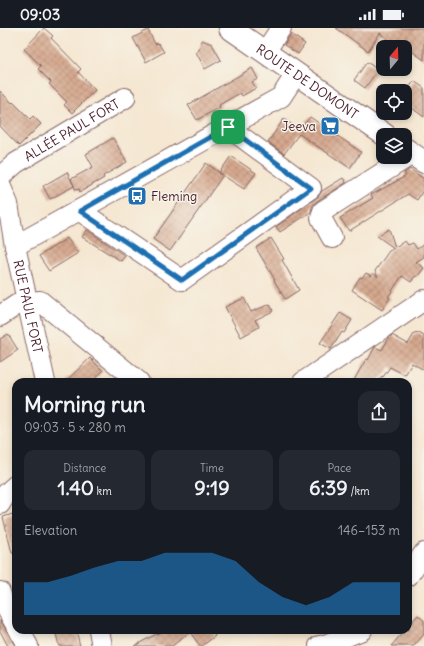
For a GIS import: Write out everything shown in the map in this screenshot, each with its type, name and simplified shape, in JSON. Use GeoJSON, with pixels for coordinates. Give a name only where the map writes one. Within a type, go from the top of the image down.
{"type":"FeatureCollection","features":[{"type":"Feature","properties":{"kind":"main road","name":"ROUTE DE DOMONT"},"geometry":{"type":"LineString","coordinates":[[230,28],[376,129]]}},
{"type":"Feature","properties":{"kind":"street"},"geometry":{"type":"LineString","coordinates":[[265,52],[281,28]]}},
{"type":"Feature","properties":{"kind":"street"},"geometry":{"type":"LineString","coordinates":[[9,236],[80,211],[281,97],[296,74]]}},
{"type":"Feature","properties":{"kind":"street","name":"ALLÉE PAUL FORT"},"geometry":{"type":"LineString","coordinates":[[0,177],[16,163],[125,98]]}},
{"type":"Feature","properties":{"kind":"street"},"geometry":{"type":"LineString","coordinates":[[80,211],[182,280],[311,188],[228,127]]}},
{"type":"Feature","properties":{"kind":"street"},"geometry":{"type":"LineString","coordinates":[[332,238],[321,218],[323,211],[414,155]]}},
{"type":"Feature","properties":{"kind":"street"},"geometry":{"type":"LineString","coordinates":[[0,170],[18,156]]}},
{"type":"Feature","properties":{"kind":"street","name":"RUE PAUL FORT"},"geometry":{"type":"LineString","coordinates":[[0,185],[8,204],[9,236],[27,302],[44,378]]}},
{"type":"Feature","properties":{"kind":"street"},"geometry":{"type":"LineString","coordinates":[[309,378],[424,300]]}},
{"type":"Feature","properties":{"kind":"street"},"geometry":{"type":"LineString","coordinates":[[0,316],[18,304],[40,301],[133,378]]}},
{"type":"Feature","properties":{"kind":"street"},"geometry":{"type":"LineString","coordinates":[[0,504],[6,494],[12,489]]}},
{"type":"Feature","properties":{"kind":"street"},"geometry":{"type":"LineString","coordinates":[[412,570],[424,553]]}},
{"type":"Feature","properties":{"kind":"street"},"geometry":{"type":"LineString","coordinates":[[0,592],[3,602],[12,618]]}},
{"type":"Feature","properties":{"kind":"street"},"geometry":{"type":"LineString","coordinates":[[21,634],[28,646]]}},
{"type":"Feature","properties":{"kind":"street"},"geometry":{"type":"LineString","coordinates":[[100,634],[102,646]]}},
{"type":"Feature","properties":{"kind":"street"},"geometry":{"type":"LineString","coordinates":[[319,646],[352,634]]}},
{"type":"Feature","properties":{"kind":"building"},"geometry":{"type":"Polygon","coordinates":[[[44,28],[53,36],[51,38],[81,69],[78,72],[95,90],[72,113],[64,105],[67,102],[49,84],[51,82],[38,69],[41,66],[24,49],[44,28]]]}},
{"type":"Feature","properties":{"kind":"building"},"geometry":{"type":"Polygon","coordinates":[[[336,28],[424,28],[424,60],[412,51],[412,40],[389,40],[380,33],[368,51],[336,28]]]}},
{"type":"Feature","properties":{"kind":"building"},"geometry":{"type":"Polygon","coordinates":[[[148,30],[155,44],[158,43],[164,52],[146,62],[133,38],[148,30]]]}},
{"type":"Feature","properties":{"kind":"building"},"geometry":{"type":"Polygon","coordinates":[[[291,34],[305,44],[298,54],[284,45],[291,34]]]}},
{"type":"Feature","properties":{"kind":"building"},"geometry":{"type":"Polygon","coordinates":[[[202,40],[212,44],[221,60],[205,69],[196,52],[199,50],[202,40]]]}},
{"type":"Feature","properties":{"kind":"building"},"geometry":{"type":"Polygon","coordinates":[[[367,62],[376,69],[376,73],[365,88],[354,80],[367,62]]]}},
{"type":"Feature","properties":{"kind":"building"},"geometry":{"type":"Polygon","coordinates":[[[252,68],[258,79],[252,82],[256,88],[242,96],[240,93],[219,105],[220,107],[197,120],[188,105],[252,68]]]}},
{"type":"Feature","properties":{"kind":"building"},"geometry":{"type":"Polygon","coordinates":[[[414,81],[424,88],[424,117],[412,108],[412,84],[414,81]]]}},
{"type":"Feature","properties":{"kind":"building"},"geometry":{"type":"Polygon","coordinates":[[[0,91],[30,119],[33,116],[41,124],[19,146],[0,126],[0,91]]]}},
{"type":"Feature","properties":{"kind":"building"},"geometry":{"type":"Polygon","coordinates":[[[310,117],[361,152],[350,168],[299,134],[284,154],[268,142],[284,119],[300,130],[310,117]]]}},
{"type":"Feature","properties":{"kind":"building"},"geometry":{"type":"Polygon","coordinates":[[[113,138],[127,162],[80,192],[79,189],[76,190],[71,179],[93,167],[86,154],[113,138]]]}},
{"type":"Feature","properties":{"kind":"building"},"geometry":{"type":"Polygon","coordinates":[[[231,156],[256,173],[244,189],[219,173],[231,156]]]}},
{"type":"Feature","properties":{"kind":"building"},"geometry":{"type":"Polygon","coordinates":[[[206,163],[223,175],[170,251],[153,239],[206,163]]]}},
{"type":"Feature","properties":{"kind":"building"},"geometry":{"type":"Polygon","coordinates":[[[410,169],[424,179],[424,189],[417,200],[408,194],[349,231],[340,218],[373,198],[371,195],[406,176],[404,173],[410,169]]]}},
{"type":"Feature","properties":{"kind":"building"},"geometry":{"type":"Polygon","coordinates":[[[67,172],[74,186],[50,199],[43,186],[67,172]]]}},
{"type":"Feature","properties":{"kind":"building"},"geometry":{"type":"Polygon","coordinates":[[[343,178],[346,183],[317,201],[312,207],[311,212],[280,232],[276,227],[318,197],[322,191],[343,178]]]}},
{"type":"Feature","properties":{"kind":"building"},"geometry":{"type":"Polygon","coordinates":[[[389,229],[395,247],[405,241],[408,245],[413,243],[417,249],[424,244],[424,257],[416,262],[424,268],[411,282],[402,276],[388,297],[390,298],[382,310],[352,290],[360,277],[362,278],[366,273],[371,276],[373,273],[378,277],[375,271],[389,251],[394,248],[377,236],[389,229]]]}},
{"type":"Feature","properties":{"kind":"building"},"geometry":{"type":"Polygon","coordinates":[[[87,230],[125,256],[121,261],[82,237],[87,230]]]}},
{"type":"Feature","properties":{"kind":"building"},"geometry":{"type":"Polygon","coordinates":[[[67,238],[78,253],[49,271],[39,256],[67,238]]]}},
{"type":"Feature","properties":{"kind":"building"},"geometry":{"type":"Polygon","coordinates":[[[271,238],[284,259],[282,260],[299,290],[285,299],[256,248],[271,238]]]}},
{"type":"Feature","properties":{"kind":"building"},"geometry":{"type":"Polygon","coordinates":[[[244,298],[251,312],[270,304],[273,311],[255,320],[259,327],[241,337],[225,307],[244,298]]]}},
{"type":"Feature","properties":{"kind":"building"},"geometry":{"type":"Polygon","coordinates":[[[340,313],[352,320],[331,349],[320,343],[340,313]]]}},
{"type":"Feature","properties":{"kind":"building"},"geometry":{"type":"Polygon","coordinates":[[[419,333],[424,336],[424,370],[412,363],[405,375],[390,367],[381,378],[355,378],[375,347],[382,350],[392,335],[408,344],[414,334],[419,333]]]}},
{"type":"Feature","properties":{"kind":"building"},"geometry":{"type":"Polygon","coordinates":[[[8,334],[18,350],[0,362],[0,339],[8,334]]]}},
{"type":"Feature","properties":{"kind":"building"},"geometry":{"type":"Polygon","coordinates":[[[90,358],[103,371],[95,378],[69,378],[90,358]]]}},
{"type":"Feature","properties":{"kind":"building"},"geometry":{"type":"Polygon","coordinates":[[[12,514],[12,553],[3,517],[12,514]]]}},
{"type":"Feature","properties":{"kind":"building"},"geometry":{"type":"Polygon","coordinates":[[[418,615],[424,621],[424,634],[414,646],[391,646],[402,634],[412,634],[412,622],[418,615]]]}},
{"type":"Feature","properties":{"kind":"building"},"geometry":{"type":"Polygon","coordinates":[[[0,620],[15,646],[8,646],[0,631],[0,620]]]}},
{"type":"Feature","properties":{"kind":"building"},"geometry":{"type":"Polygon","coordinates":[[[56,634],[77,634],[80,646],[59,646],[56,634]]]}},
{"type":"Feature","properties":{"kind":"building"},"geometry":{"type":"Polygon","coordinates":[[[156,634],[187,634],[172,646],[134,646],[156,634]]]}},
{"type":"Feature","properties":{"kind":"building"},"geometry":{"type":"Polygon","coordinates":[[[191,634],[214,634],[215,636],[200,646],[191,634]]]}},
{"type":"Feature","properties":{"kind":"place","name":"Jeeva"},"geometry":{"type":"Point","coordinates":[330,126]}},
{"type":"Feature","properties":{"kind":"place","name":"Fleming"},"geometry":{"type":"Point","coordinates":[137,196]}},
{"type":"Feature","properties":{"kind":"route"},"geometry":{"type":"LineString","coordinates":[[228,127],[311,188],[182,280],[80,211],[151,170],[228,127]]}}]}
